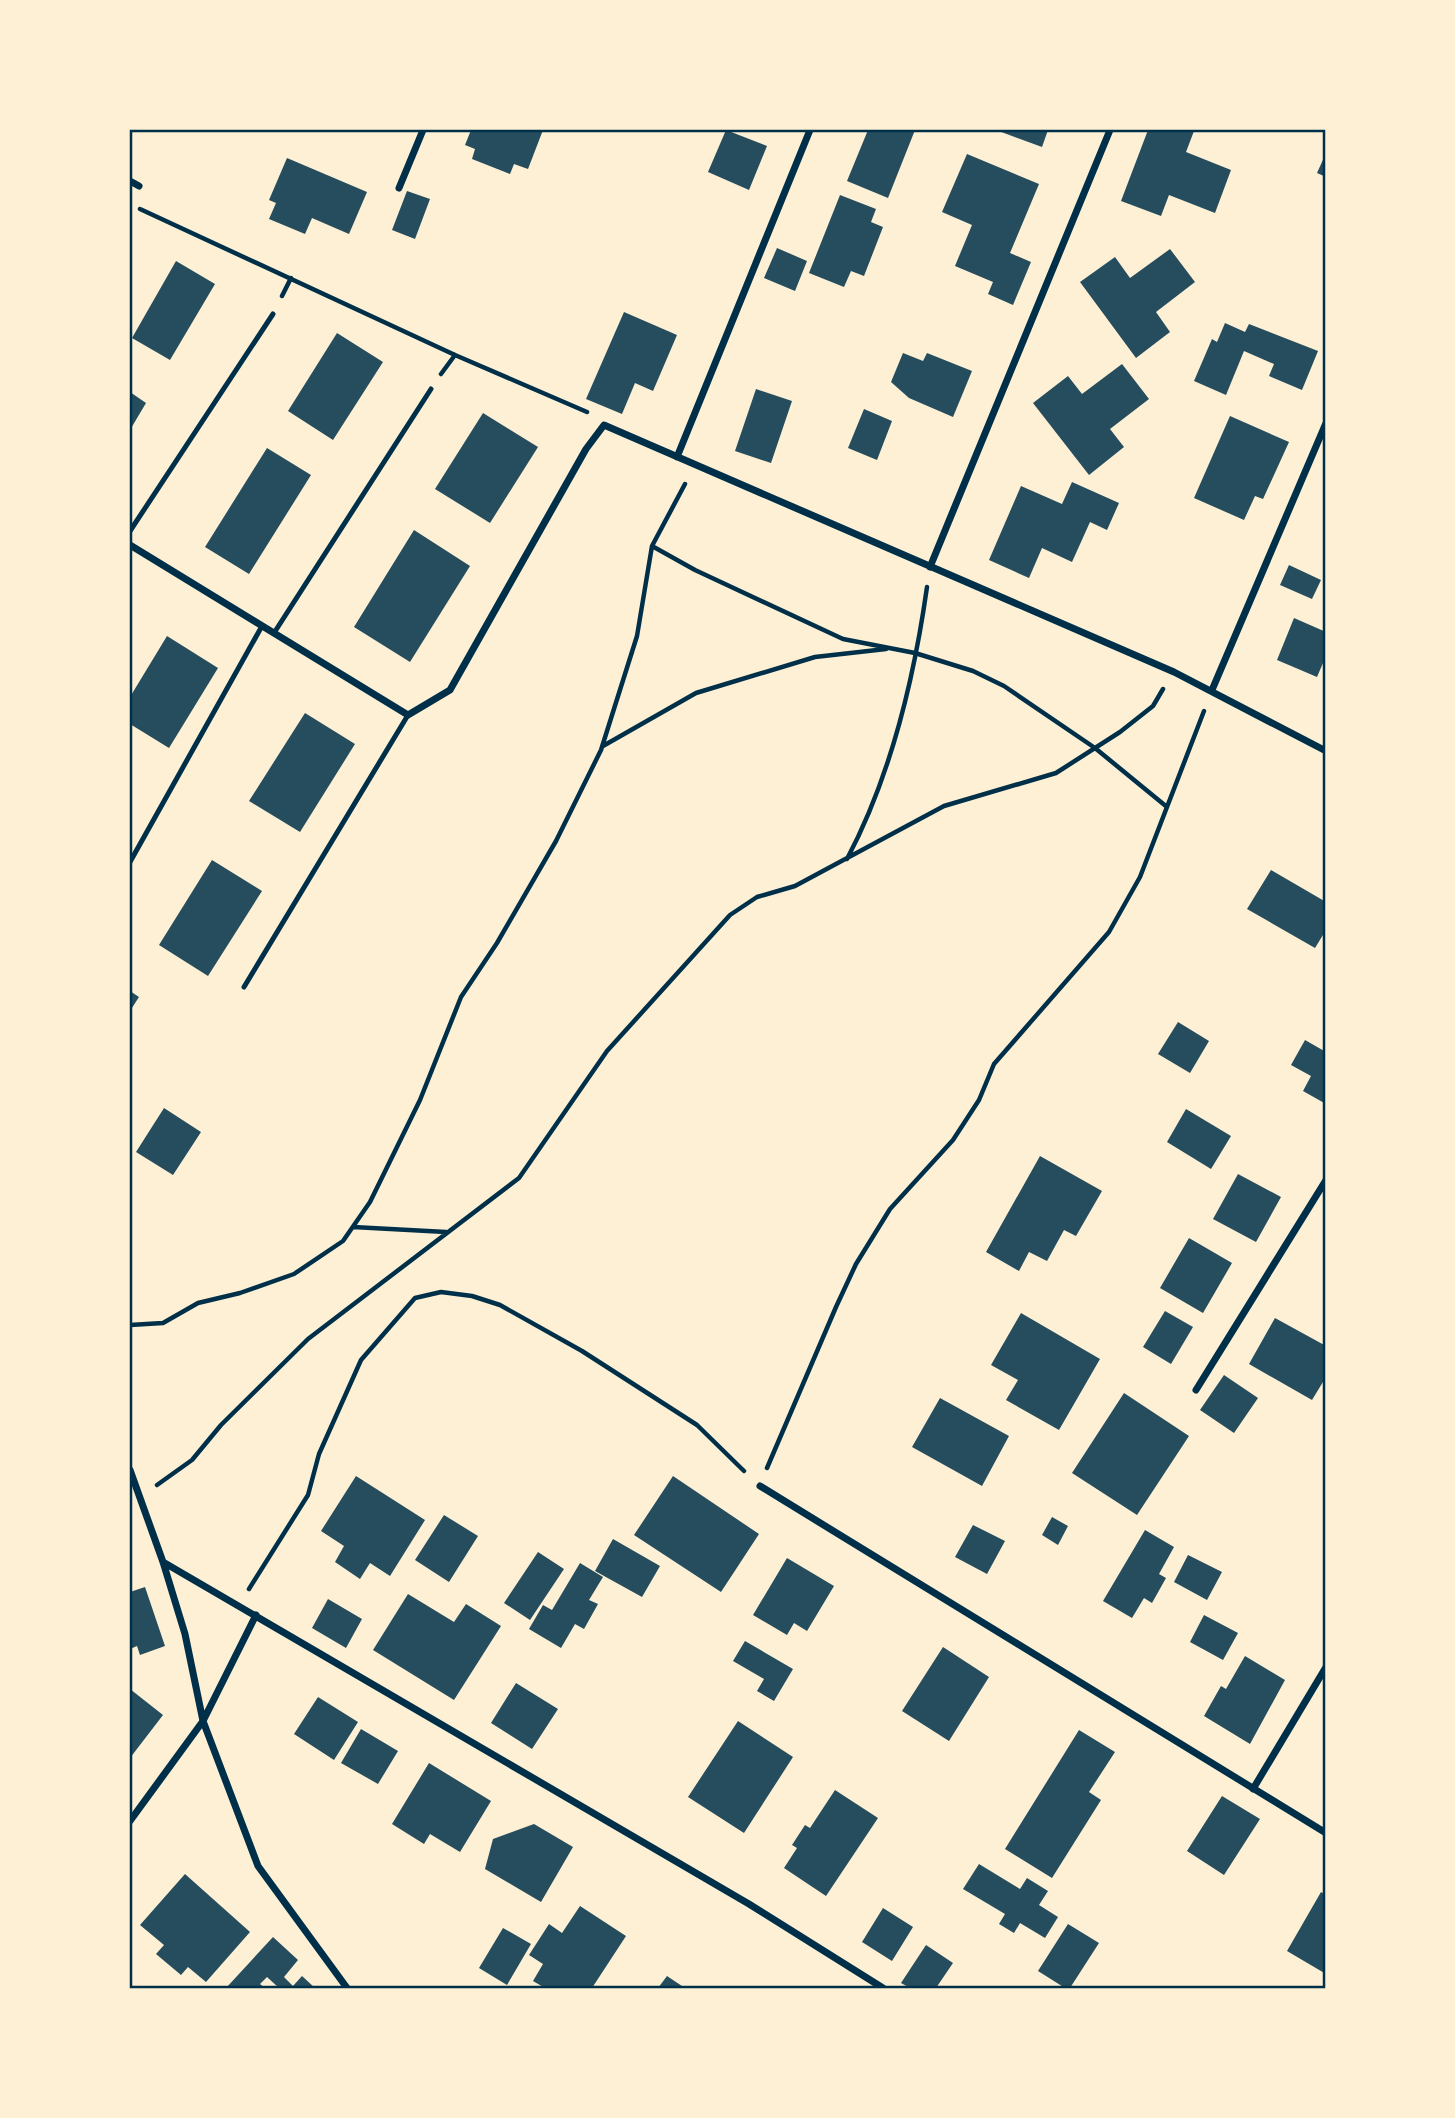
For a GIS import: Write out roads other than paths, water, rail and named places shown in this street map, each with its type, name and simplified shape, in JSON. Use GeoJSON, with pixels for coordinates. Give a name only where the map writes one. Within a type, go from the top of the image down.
{"type":"FeatureCollection","features":[{"type":"Feature","properties":{"kind":"street"},"geometry":{"type":"LineString","coordinates":[[399,188],[423,130]]}},
{"type":"Feature","properties":{"kind":"street"},"geometry":{"type":"LineString","coordinates":[[677,457],[810,130]]}},
{"type":"Feature","properties":{"kind":"street"},"geometry":{"type":"LineString","coordinates":[[930,567],[1110,130]]}},
{"type":"Feature","properties":{"kind":"street"},"geometry":{"type":"LineString","coordinates":[[130,181],[139,186]]}},
{"type":"Feature","properties":{"kind":"street"},"geometry":{"type":"LineString","coordinates":[[1212,690],[1325,423]]}},
{"type":"Feature","properties":{"kind":"street"},"geometry":{"type":"LineString","coordinates":[[131,548],[408,715],[450,690],[586,449],[604,425],[1174,672],[1325,751]]}},
{"type":"Feature","properties":{"kind":"street"},"geometry":{"type":"LineString","coordinates":[[1196,1390],[1325,1180]]}},
{"type":"Feature","properties":{"kind":"street"},"geometry":{"type":"LineString","coordinates":[[130,1470],[185,1634],[202,1721],[258,1866],[347,1989]]}},
{"type":"Feature","properties":{"kind":"street"},"geometry":{"type":"LineString","coordinates":[[760,1486],[1325,1833]]}},
{"type":"Feature","properties":{"kind":"street"},"geometry":{"type":"LineString","coordinates":[[163,1562],[749,1904],[883,1989]]}},
{"type":"Feature","properties":{"kind":"street"},"geometry":{"type":"LineString","coordinates":[[130,1821],[202,1721],[256,1615]]}},
{"type":"Feature","properties":{"kind":"street"},"geometry":{"type":"LineString","coordinates":[[1253,1789],[1325,1667]]}},
{"type":"Feature","properties":{"kind":"lane"},"geometry":{"type":"LineString","coordinates":[[130,531],[273,314]]}},
{"type":"Feature","properties":{"kind":"lane"},"geometry":{"type":"LineString","coordinates":[[274,633],[431,389]]}},
{"type":"Feature","properties":{"kind":"lane"},"geometry":{"type":"LineString","coordinates":[[130,862],[262,626]]}},
{"type":"Feature","properties":{"kind":"lane"},"geometry":{"type":"LineString","coordinates":[[244,987],[408,715]]}}]}
